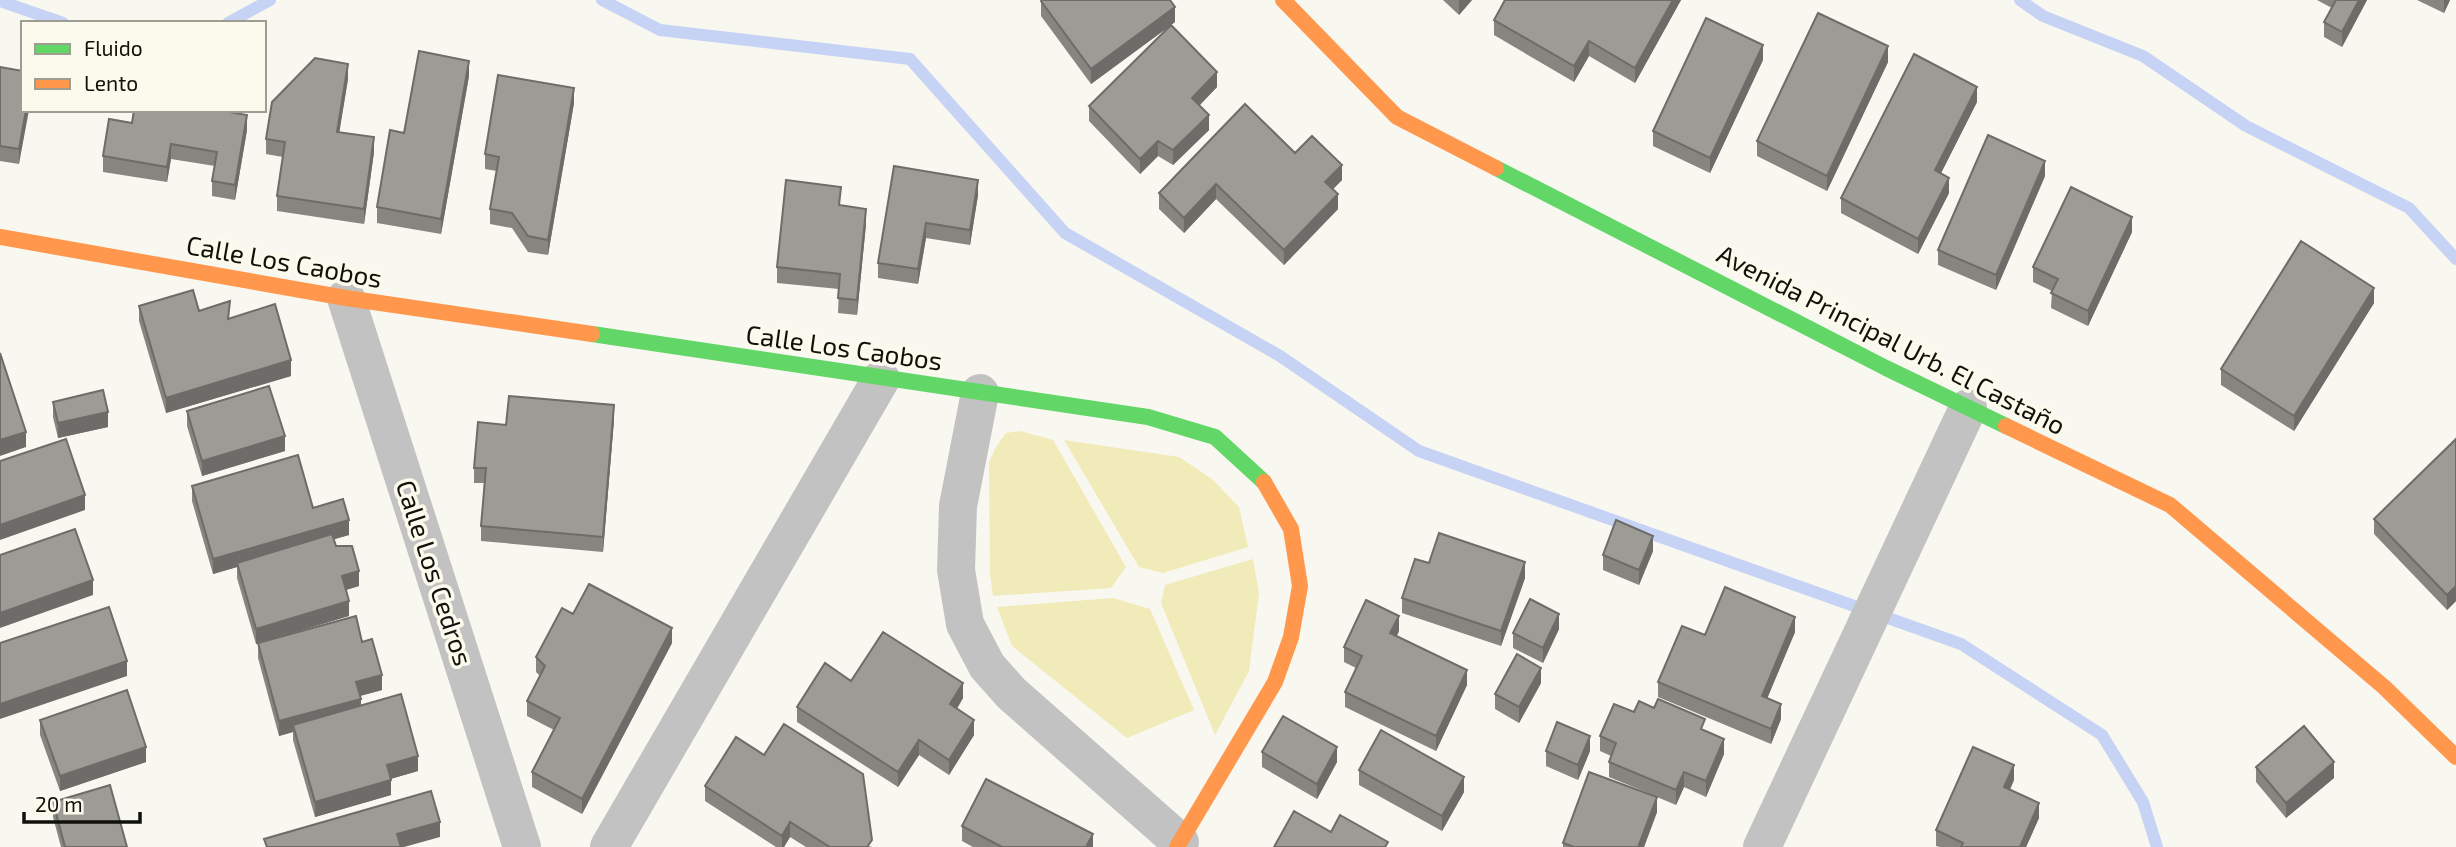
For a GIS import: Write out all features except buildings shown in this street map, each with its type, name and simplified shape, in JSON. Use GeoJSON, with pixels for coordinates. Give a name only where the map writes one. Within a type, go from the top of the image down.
{"type":"FeatureCollection","features":[{"type":"Feature","properties":{"kind":"street","name":"Avenida Principal Urb. El Castaño"},"geometry":{"type":"LineString","coordinates":[[1283,0],[1397,117],[1886,368],[2170,505],[2384,687],[2456,757]]}},
{"type":"Feature","properties":{"kind":"street","name":"Calle Los Caobos"},"geometry":{"type":"LineString","coordinates":[[0,237],[346,298],[1148,417],[1215,437],[1266,482],[1291,529],[1300,586],[1292,637],[1275,682],[1179,844]]}},
{"type":"Feature","properties":{"kind":"street","name":"Calle Los Cedros"},"geometry":{"type":"LineString","coordinates":[[346,298],[522,847]]}},
{"type":"Feature","properties":{"kind":"street"},"geometry":{"type":"LineString","coordinates":[[610,847],[881,379]]}},
{"type":"Feature","properties":{"kind":"street"},"geometry":{"type":"LineString","coordinates":[[980,393],[958,506],[956,570],[965,624],[987,666],[1011,693],[1179,844]]}},
{"type":"Feature","properties":{"kind":"street"},"geometry":{"type":"LineString","coordinates":[[1762,847],[1968,408]]}},
{"type":"Feature","properties":{"kind":"shaded area"},"geometry":{"type":"Polygon","coordinates":[[[1020,431],[1053,440],[1126,567],[1111,588],[993,596],[990,575],[989,462],[1006,433],[1020,431]]]}},
{"type":"Feature","properties":{"kind":"shaded area"},"geometry":{"type":"Polygon","coordinates":[[[1064,440],[1179,457],[1212,479],[1239,507],[1248,547],[1163,573],[1139,567],[1064,440]]]}},
{"type":"Feature","properties":{"kind":"shaded area"},"geometry":{"type":"Polygon","coordinates":[[[1253,559],[1259,593],[1249,671],[1215,735],[1161,603],[1165,585],[1253,559]]]}},
{"type":"Feature","properties":{"kind":"shaded area"},"geometry":{"type":"Polygon","coordinates":[[[1113,598],[1150,609],[1194,710],[1127,738],[1012,646],[997,607],[1113,598]]]}},
{"type":"Feature","properties":{"kind":"waterway"},"geometry":{"type":"LineString","coordinates":[[232,21],[270,0]]}},
{"type":"Feature","properties":{"kind":"waterway"},"geometry":{"type":"LineString","coordinates":[[602,0],[660,30],[910,59],[1065,233],[1280,356],[1419,451],[1961,644],[2102,735],[2143,802],[2157,847]]}},
{"type":"Feature","properties":{"kind":"waterway"},"geometry":{"type":"LineString","coordinates":[[2020,0],[2043,16],[2143,56],[2246,126],[2409,208],[2456,259]]}},
{"type":"Feature","properties":{"kind":"waterway"},"geometry":{"type":"LineString","coordinates":[[0,1],[57,21]]}},
{"type":"Feature","properties":{"kind":"traffic: fast"},"geometry":{"type":"LineString","coordinates":[[1496,168],[1886,368],[2006,426]]}},
{"type":"Feature","properties":{"kind":"traffic: fast"},"geometry":{"type":"LineString","coordinates":[[592,334],[1148,417],[1215,437],[1264,482]]}},
{"type":"Feature","properties":{"kind":"traffic: slow"},"geometry":{"type":"LineString","coordinates":[[1283,0],[1397,117],[1496,168]]}},
{"type":"Feature","properties":{"kind":"traffic: slow"},"geometry":{"type":"LineString","coordinates":[[0,237],[346,298],[592,334]]}},
{"type":"Feature","properties":{"kind":"traffic: slow"},"geometry":{"type":"LineString","coordinates":[[2006,426],[2170,505],[2384,687],[2456,757]]}},
{"type":"Feature","properties":{"kind":"traffic: slow"},"geometry":{"type":"LineString","coordinates":[[1177,847],[1275,682],[1291,637],[1300,586],[1291,529],[1264,482]]}}]}
